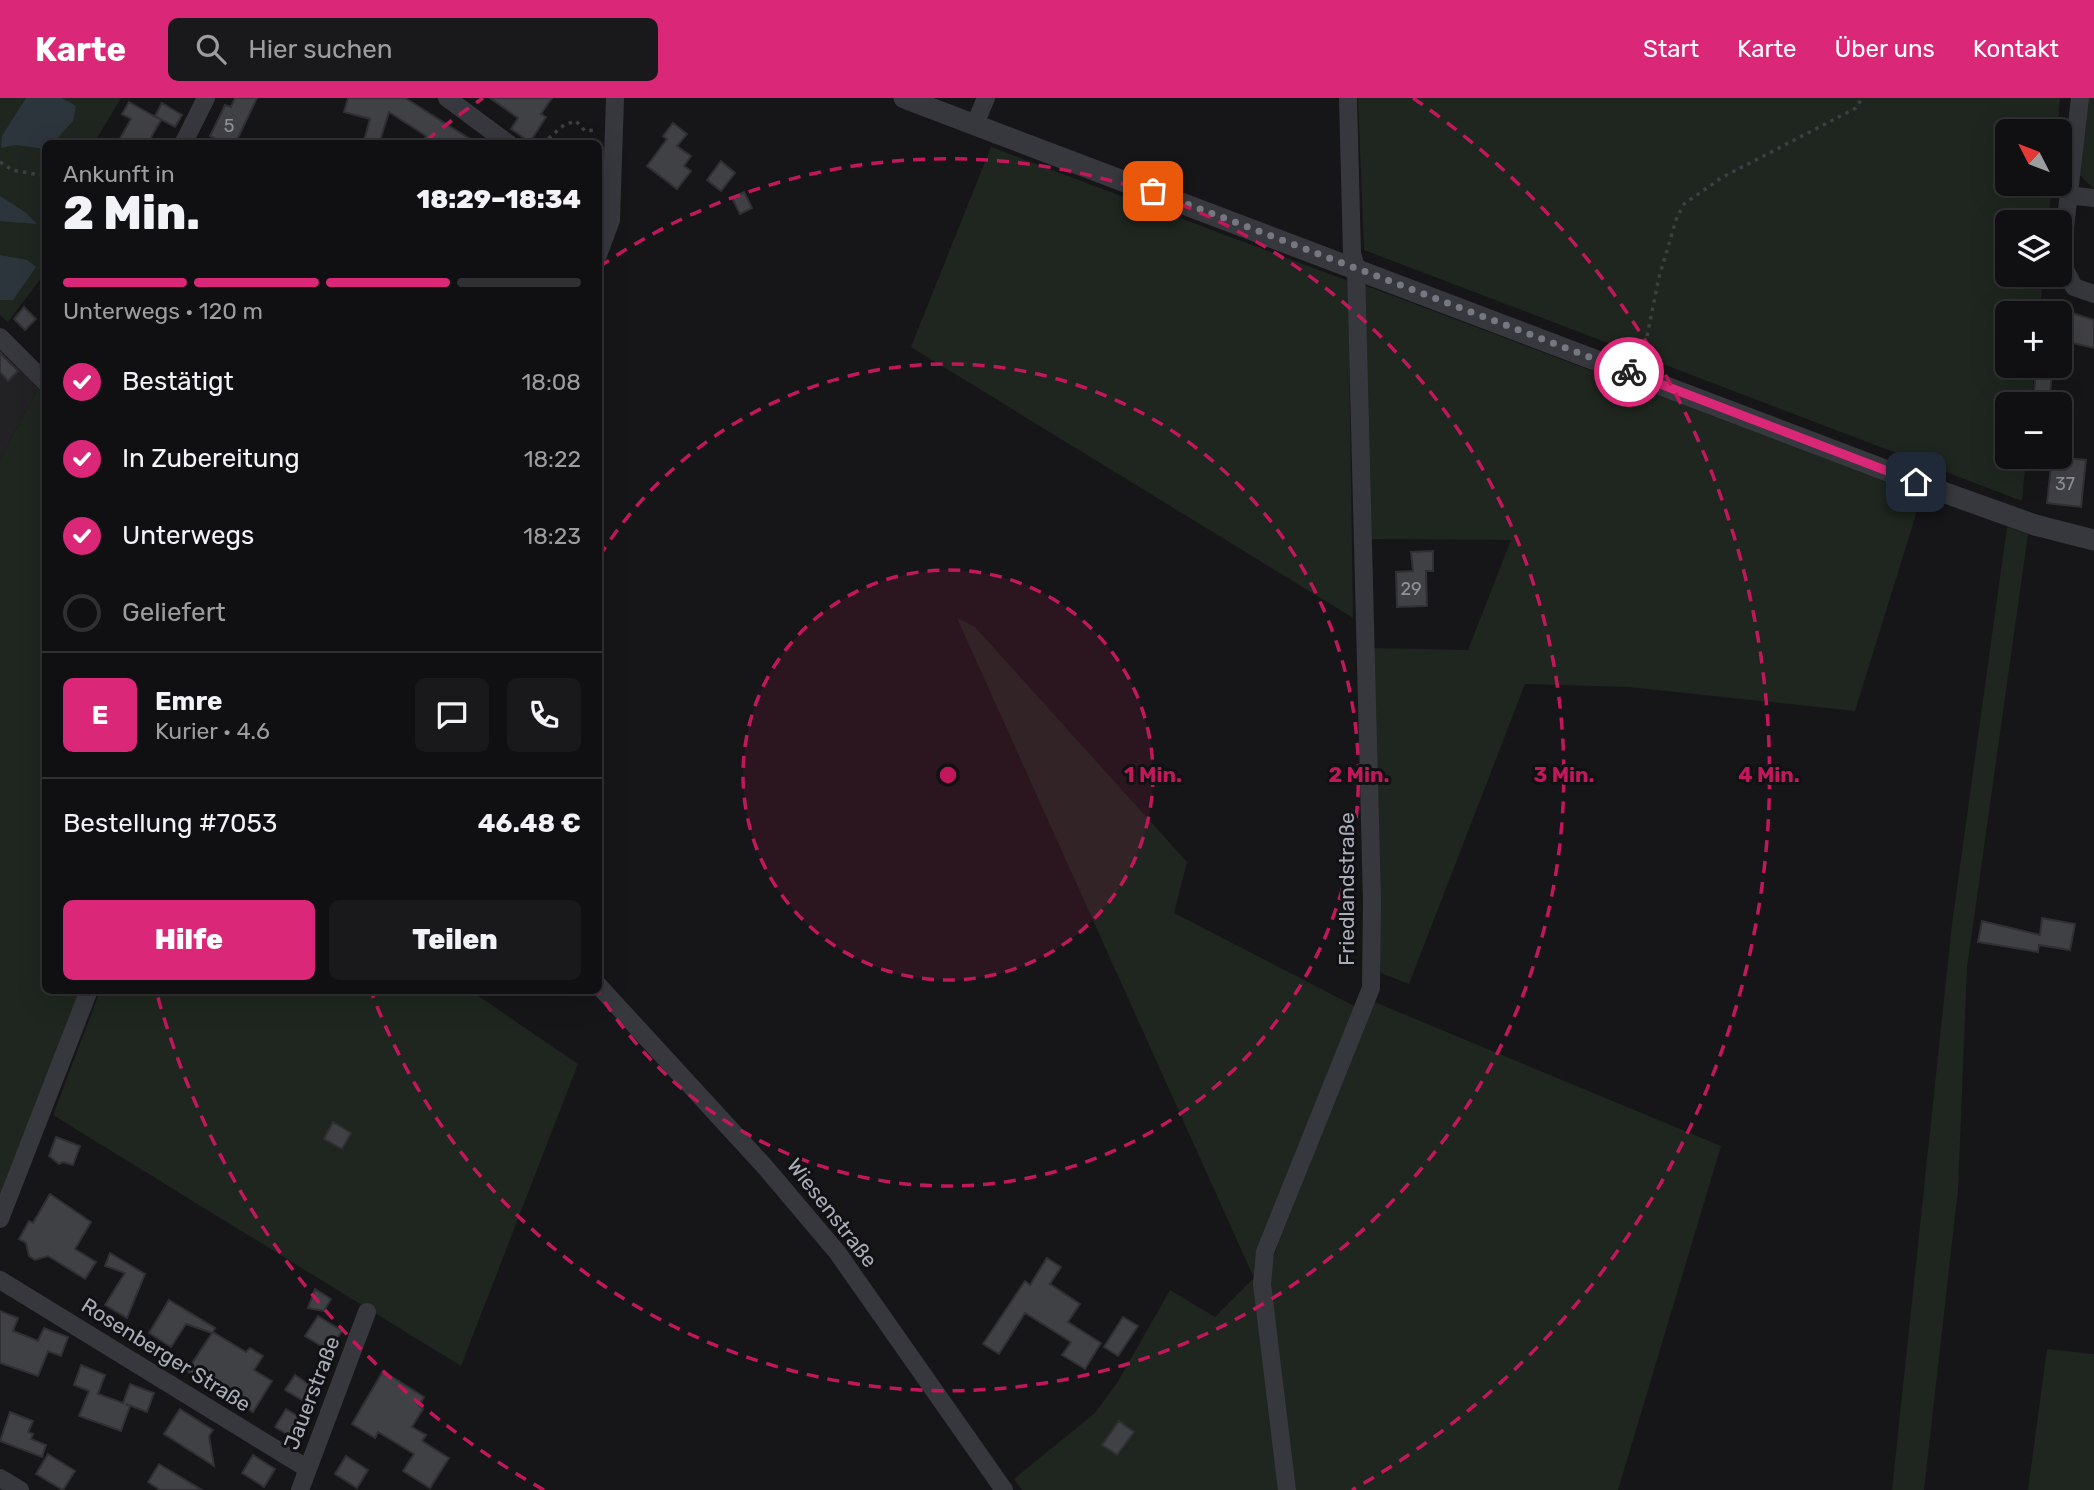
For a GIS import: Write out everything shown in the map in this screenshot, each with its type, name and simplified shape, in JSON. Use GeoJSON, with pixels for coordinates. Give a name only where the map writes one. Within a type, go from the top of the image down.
{"type":"FeatureCollection","features":[{"type":"Feature","properties":{"kind":"street"},"geometry":{"type":"LineString","coordinates":[[185,140],[206,98]]}},
{"type":"Feature","properties":{"kind":"street"},"geometry":{"type":"LineString","coordinates":[[447,98],[504,140]]}},
{"type":"Feature","properties":{"kind":"street"},"geometry":{"type":"LineString","coordinates":[[602,244],[611,220],[615,98]]}},
{"type":"Feature","properties":{"kind":"street"},"geometry":{"type":"LineString","coordinates":[[904,98],[1356,267],[1942,492],[2035,525],[2094,540]]}},
{"type":"Feature","properties":{"kind":"street"},"geometry":{"type":"LineString","coordinates":[[975,124],[986,98]]}},
{"type":"Feature","properties":{"kind":"street","name":"Friedlandstraße"},"geometry":{"type":"LineString","coordinates":[[1287,1490],[1262,1284],[1265,1252],[1371,988],[1372,901],[1356,267],[1352,254],[1348,98]]}},
{"type":"Feature","properties":{"kind":"street"},"geometry":{"type":"LineString","coordinates":[[2072,169],[2080,98]]}},
{"type":"Feature","properties":{"kind":"street"},"geometry":{"type":"LineString","coordinates":[[2072,195],[2094,198]]}},
{"type":"Feature","properties":{"kind":"street"},"geometry":{"type":"LineString","coordinates":[[2069,196],[2062,262],[2074,287],[2094,294]]}},
{"type":"Feature","properties":{"kind":"street"},"geometry":{"type":"LineString","coordinates":[[0,337],[42,377]]}},
{"type":"Feature","properties":{"kind":"street","name":"Wiesenstraße"},"geometry":{"type":"LineString","coordinates":[[602,989],[766,1168],[837,1252],[1004,1490]]}},
{"type":"Feature","properties":{"kind":"street"},"geometry":{"type":"LineString","coordinates":[[0,1219],[87,994]]}},
{"type":"Feature","properties":{"kind":"street","name":"Rosenberger Straße"},"geometry":{"type":"LineString","coordinates":[[0,1280],[308,1469]]}},
{"type":"Feature","properties":{"kind":"street","name":"Jauerstraße"},"geometry":{"type":"LineString","coordinates":[[300,1490],[367,1312]]}},
{"type":"Feature","properties":{"kind":"street"},"geometry":{"type":"LineString","coordinates":[[0,1478],[20,1490]]}},
{"type":"Feature","properties":{"kind":"path"},"geometry":{"type":"LineString","coordinates":[[1640,366],[1659,277],[1676,217],[1684,204],[1721,178],[1847,113],[1862,98]]}},
{"type":"Feature","properties":{"kind":"path"},"geometry":{"type":"LineString","coordinates":[[547,140],[564,125],[576,121],[585,131],[596,130]]}},
{"type":"Feature","properties":{"kind":"path"},"geometry":{"type":"LineString","coordinates":[[0,162],[12,170],[42,175]]}},
{"type":"Feature","properties":{"kind":"shaded area"},"geometry":{"type":"Polygon","coordinates":[[[0,98],[121,98],[96,140],[42,140],[42,277],[8,322],[0,315],[0,98]]]}},
{"type":"Feature","properties":{"kind":"shaded area"},"geometry":{"type":"Polygon","coordinates":[[[26,98],[62,98],[76,106],[73,121],[56,140],[42,140],[42,149],[16,145],[1,148],[2,136],[26,98]]]}},
{"type":"Feature","properties":{"kind":"shaded area"},"geometry":{"type":"Polygon","coordinates":[[[1358,98],[2060,98],[2058,119],[1995,119],[1995,196],[2051,196],[2049,210],[1995,210],[1995,287],[2042,287],[2041,301],[1995,301],[1995,378],[2034,378],[2032,392],[1995,392],[1995,469],[2025,469],[2022,501],[1364,250],[1358,98]]]}},
{"type":"Feature","properties":{"kind":"shaded area"},"geometry":{"type":"Polygon","coordinates":[[[2087,98],[2094,98],[2094,189],[2079,174],[2087,98]]]}},
{"type":"Feature","properties":{"kind":"shaded area"},"geometry":{"type":"Polygon","coordinates":[[[991,147],[1348,281],[1353,618],[911,347],[991,147]]]}},
{"type":"Feature","properties":{"kind":"shaded area"},"geometry":{"type":"Polygon","coordinates":[[[0,196],[25,212],[37,224],[0,221],[0,196]]]}},
{"type":"Feature","properties":{"kind":"shaded area"},"geometry":{"type":"Polygon","coordinates":[[[0,255],[27,260],[36,267],[13,300],[0,300],[0,255]]]}},
{"type":"Feature","properties":{"kind":"shaded area"},"geometry":{"type":"Polygon","coordinates":[[[1364,285],[1922,495],[1855,711],[1628,687],[1525,684],[1409,984],[1381,973],[1372,901],[1370,648],[1468,650],[1511,540],[1367,539],[1364,285]]]}},
{"type":"Feature","properties":{"kind":"shaded area"},"geometry":{"type":"Polygon","coordinates":[[[0,350],[38,388],[0,460],[0,350]]]}},
{"type":"Feature","properties":{"kind":"shaded area"},"geometry":{"type":"Polygon","coordinates":[[[38,388],[42,392],[42,994],[78,994],[0,1201],[0,460],[38,388]]]}},
{"type":"Feature","properties":{"kind":"shaded area"},"geometry":{"type":"Polygon","coordinates":[[[2007,527],[2028,534],[1967,968],[1958,1190],[1924,1490],[1892,1490],[1952,924],[2007,527]]]}},
{"type":"Feature","properties":{"kind":"shaded area"},"geometry":{"type":"Polygon","coordinates":[[[957,618],[975,627],[1187,862],[1174,913],[1356,1007],[1258,1249],[1281,1490],[1022,1490],[1014,1479],[1095,1413],[1117,1383],[1170,1290],[1215,1317],[1254,1278],[957,618]]]}},
{"type":"Feature","properties":{"kind":"shaded area"},"geometry":{"type":"Polygon","coordinates":[[[99,994],[475,994],[578,1064],[461,1366],[53,1115],[99,994]]]}},
{"type":"Feature","properties":{"kind":"shaded area"},"geometry":{"type":"Polygon","coordinates":[[[1372,1001],[1721,1146],[1618,1490],[1296,1490],[1271,1300],[1271,1263],[1372,1001]]]}},
{"type":"Feature","properties":{"kind":"shaded area"},"geometry":{"type":"Polygon","coordinates":[[[2047,1349],[2094,1354],[2094,1490],[2028,1490],[2047,1349]]]}},
{"type":"Feature","properties":{"kind":"building"},"geometry":{"type":"Polygon","coordinates":[[[235,98],[257,98],[237,140],[218,140],[210,136],[225,105],[231,107],[235,98]]]}},
{"type":"Feature","properties":{"kind":"building"},"geometry":{"type":"Polygon","coordinates":[[[348,98],[405,98],[472,140],[424,140],[426,136],[389,112],[380,140],[364,140],[370,119],[344,112],[348,98]]]}},
{"type":"Feature","properties":{"kind":"building"},"geometry":{"type":"Polygon","coordinates":[[[490,98],[552,98],[541,114],[546,117],[531,140],[511,129],[518,118],[490,98]]]}},
{"type":"Feature","properties":{"kind":"building"},"geometry":{"type":"Polygon","coordinates":[[[129,102],[161,120],[149,140],[119,140],[131,119],[122,114],[129,102]]]}},
{"type":"Feature","properties":{"kind":"building"},"geometry":{"type":"Polygon","coordinates":[[[162,103],[182,115],[175,127],[155,116],[162,103]]]}},
{"type":"Feature","properties":{"kind":"building"},"geometry":{"type":"Polygon","coordinates":[[[673,123],[687,134],[677,146],[691,156],[684,166],[691,171],[677,189],[647,166],[667,139],[663,136],[673,123]]]}},
{"type":"Feature","properties":{"kind":"building"},"geometry":{"type":"Polygon","coordinates":[[[721,161],[735,173],[721,191],[707,180],[721,161]]]}},
{"type":"Feature","properties":{"kind":"building"},"geometry":{"type":"Polygon","coordinates":[[[744,192],[752,208],[740,214],[732,198],[744,192]]]}},
{"type":"Feature","properties":{"kind":"building"},"geometry":{"type":"Polygon","coordinates":[[[24,307],[36,319],[25,330],[14,319],[24,307]]]}},
{"type":"Feature","properties":{"kind":"building"},"geometry":{"type":"Polygon","coordinates":[[[2072,313],[2094,320],[2094,348],[2072,343],[2072,313]]]}},
{"type":"Feature","properties":{"kind":"building"},"geometry":{"type":"Polygon","coordinates":[[[0,353],[18,371],[8,381],[0,372],[0,353]]]}},
{"type":"Feature","properties":{"kind":"building"},"geometry":{"type":"Polygon","coordinates":[[[2035,378],[2051,378],[2050,392],[2034,392],[2035,378]]]}},
{"type":"Feature","properties":{"kind":"building"},"geometry":{"type":"Polygon","coordinates":[[[2072,459],[2086,460],[2081,507],[2047,503],[2051,469],[2072,469],[2072,459]]]}},
{"type":"Feature","properties":{"kind":"building"},"geometry":{"type":"Polygon","coordinates":[[[1433,551],[1433,571],[1426,571],[1427,606],[1397,607],[1396,572],[1413,571],[1411,552],[1433,551]]]}},
{"type":"Feature","properties":{"kind":"building"},"geometry":{"type":"Polygon","coordinates":[[[2042,918],[2075,924],[2070,950],[2039,945],[2038,952],[1978,942],[1982,921],[2040,935],[2042,918]]]}},
{"type":"Feature","properties":{"kind":"building"},"geometry":{"type":"Polygon","coordinates":[[[333,1122],[351,1133],[342,1149],[324,1139],[333,1122]]]}},
{"type":"Feature","properties":{"kind":"building"},"geometry":{"type":"Polygon","coordinates":[[[56,1137],[80,1146],[73,1165],[63,1162],[59,1164],[49,1156],[56,1137]]]}},
{"type":"Feature","properties":{"kind":"building"},"geometry":{"type":"Polygon","coordinates":[[[50,1194],[91,1222],[75,1249],[96,1262],[85,1279],[48,1256],[35,1260],[29,1256],[26,1243],[19,1239],[29,1221],[33,1223],[50,1194]]]}},
{"type":"Feature","properties":{"kind":"building"},"geometry":{"type":"Polygon","coordinates":[[[110,1253],[145,1274],[127,1318],[105,1305],[125,1273],[105,1266],[110,1253]]]}},
{"type":"Feature","properties":{"kind":"building"},"geometry":{"type":"Polygon","coordinates":[[[1047,1258],[1061,1267],[1050,1284],[1080,1304],[1068,1322],[1101,1343],[1085,1369],[1062,1355],[1071,1342],[1025,1313],[999,1354],[983,1344],[1025,1281],[1030,1285],[1047,1258]]]}},
{"type":"Feature","properties":{"kind":"building"},"geometry":{"type":"Polygon","coordinates":[[[315,1289],[331,1299],[324,1311],[308,1308],[315,1289]]]}},
{"type":"Feature","properties":{"kind":"building"},"geometry":{"type":"Polygon","coordinates":[[[169,1300],[215,1328],[213,1332],[246,1352],[250,1348],[263,1356],[254,1370],[272,1381],[253,1412],[187,1371],[212,1333],[186,1324],[171,1347],[149,1333],[169,1300]]]}},
{"type":"Feature","properties":{"kind":"building"},"geometry":{"type":"Polygon","coordinates":[[[0,1311],[18,1318],[13,1331],[38,1341],[44,1328],[68,1337],[61,1356],[48,1351],[38,1376],[0,1363],[0,1311]]]}},
{"type":"Feature","properties":{"kind":"building"},"geometry":{"type":"Polygon","coordinates":[[[318,1316],[342,1331],[329,1351],[305,1336],[318,1316]]]}},
{"type":"Feature","properties":{"kind":"building"},"geometry":{"type":"Polygon","coordinates":[[[1123,1317],[1138,1326],[1118,1356],[1104,1347],[1123,1317]]]}},
{"type":"Feature","properties":{"kind":"building"},"geometry":{"type":"Polygon","coordinates":[[[81,1365],[105,1375],[98,1394],[123,1403],[130,1384],[154,1393],[147,1412],[126,1404],[130,1406],[121,1431],[79,1416],[89,1391],[74,1385],[81,1365]]]}},
{"type":"Feature","properties":{"kind":"building"},"geometry":{"type":"Polygon","coordinates":[[[383,1371],[424,1397],[419,1406],[423,1409],[412,1427],[426,1435],[422,1441],[449,1458],[430,1488],[403,1471],[414,1454],[378,1432],[375,1438],[352,1424],[383,1371]]]}},
{"type":"Feature","properties":{"kind":"building"},"geometry":{"type":"Polygon","coordinates":[[[295,1375],[314,1388],[305,1402],[285,1390],[295,1375]]]}},
{"type":"Feature","properties":{"kind":"building"},"geometry":{"type":"Polygon","coordinates":[[[180,1409],[213,1430],[209,1436],[214,1466],[164,1434],[180,1409]]]}},
{"type":"Feature","properties":{"kind":"building"},"geometry":{"type":"Polygon","coordinates":[[[286,1409],[309,1423],[298,1441],[275,1427],[286,1409]]]}},
{"type":"Feature","properties":{"kind":"building"},"geometry":{"type":"Polygon","coordinates":[[[10,1412],[33,1421],[28,1432],[33,1434],[31,1439],[46,1445],[42,1457],[0,1441],[10,1412]]]}},
{"type":"Feature","properties":{"kind":"building"},"geometry":{"type":"Polygon","coordinates":[[[1119,1421],[1134,1432],[1117,1455],[1102,1445],[1119,1421]]]}},
{"type":"Feature","properties":{"kind":"building"},"geometry":{"type":"Polygon","coordinates":[[[48,1454],[75,1471],[63,1490],[36,1474],[48,1454]]]}},
{"type":"Feature","properties":{"kind":"building"},"geometry":{"type":"Polygon","coordinates":[[[253,1455],[275,1469],[264,1487],[242,1473],[253,1455]]]}},
{"type":"Feature","properties":{"kind":"building"},"geometry":{"type":"Polygon","coordinates":[[[346,1456],[368,1470],[357,1488],[335,1474],[346,1456]]]}},
{"type":"Feature","properties":{"kind":"building"},"geometry":{"type":"Polygon","coordinates":[[[159,1464],[202,1490],[160,1490],[148,1482],[159,1464]]]}},
{"type":"Feature","properties":{"kind":"way so far"},"geometry":{"type":"LineString","coordinates":[[1153,191],[1629,372]]}},
{"type":"Feature","properties":{"kind":"route"},"geometry":{"type":"LineString","coordinates":[[1629,372],[1916,482]]}}]}
